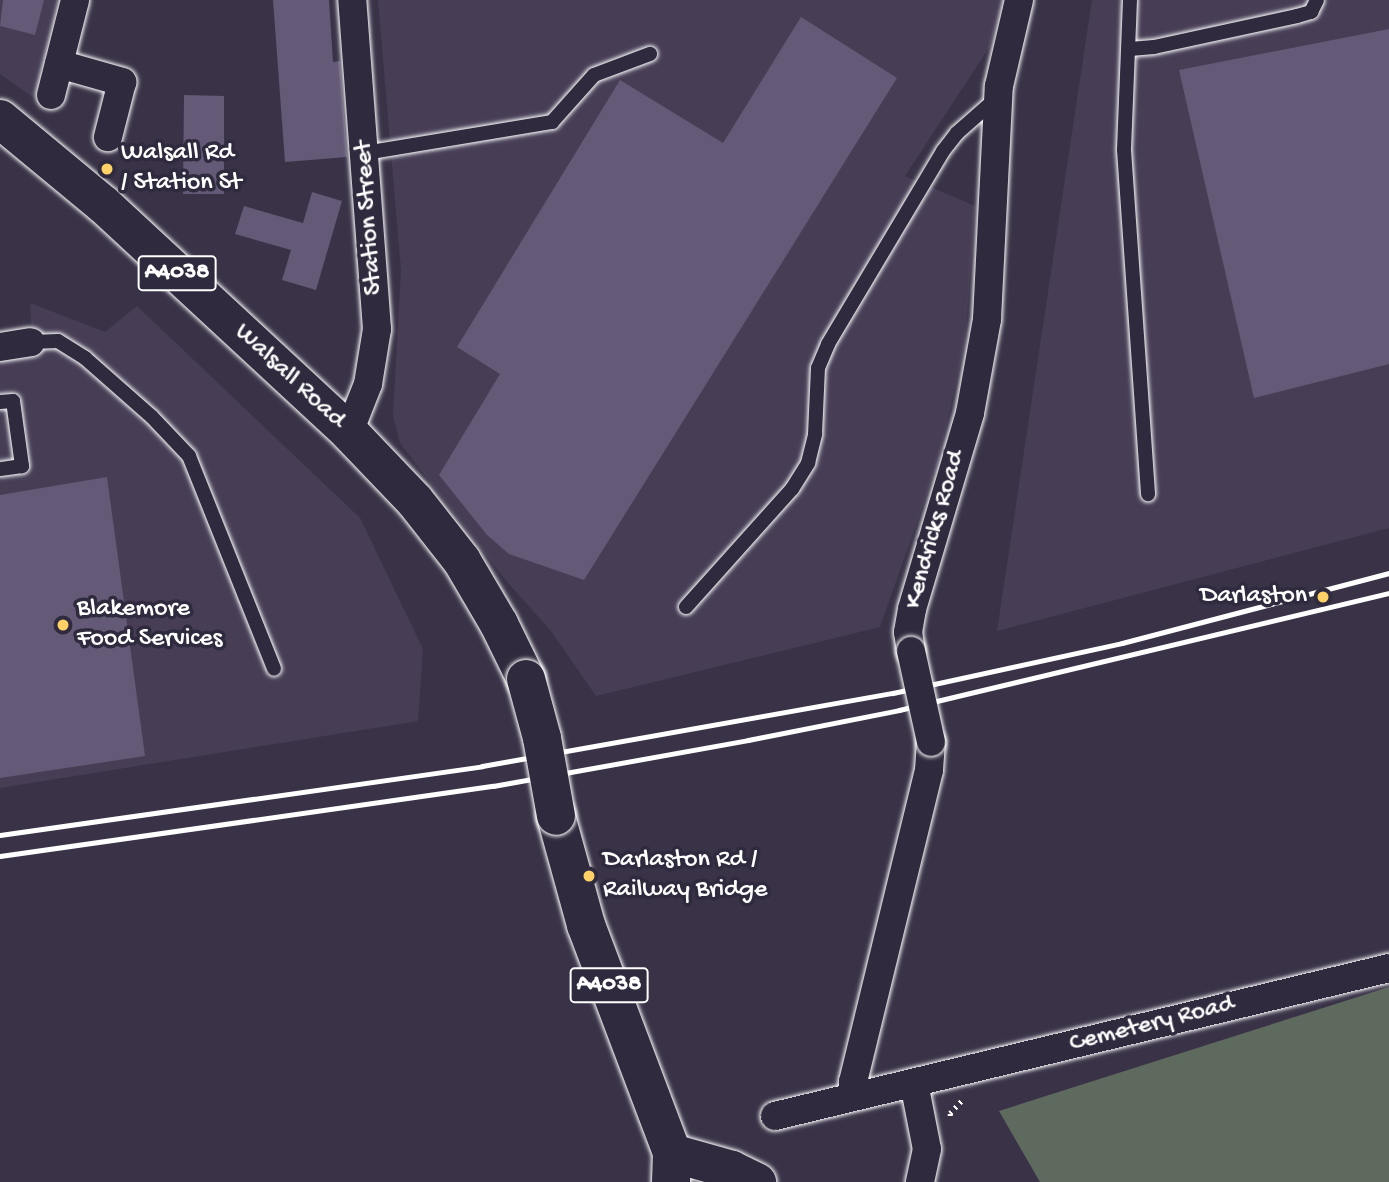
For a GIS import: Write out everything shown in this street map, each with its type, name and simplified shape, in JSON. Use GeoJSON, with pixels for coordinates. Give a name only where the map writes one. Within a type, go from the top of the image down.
{"type":"FeatureCollection","features":[{"type":"Feature","properties":{"kind":"main road","name":"Walsall Road"},"geometry":{"type":"LineString","coordinates":[[0,119],[104,205],[349,432],[415,501],[462,561],[499,624],[526,679],[542,738],[556,816],[586,925],[671,1167]]}},
{"type":"Feature","properties":{"kind":"main road"},"geometry":{"type":"LineString","coordinates":[[671,1167],[732,1170],[757,1182]]}},
{"type":"Feature","properties":{"kind":"street"},"geometry":{"type":"LineString","coordinates":[[51,95],[75,0]]}},
{"type":"Feature","properties":{"kind":"street","name":"Station Street"},"geometry":{"type":"LineString","coordinates":[[349,432],[368,384],[377,329],[352,0]]}},
{"type":"Feature","properties":{"kind":"street","name":"Kendricks Road"},"geometry":{"type":"LineString","coordinates":[[853,1096],[853,1082],[929,770],[931,742],[908,632],[912,609],[970,414],[987,318],[999,96],[1019,0]]}},
{"type":"Feature","properties":{"kind":"street"},"geometry":{"type":"LineString","coordinates":[[59,64],[122,82],[108,137]]}},
{"type":"Feature","properties":{"kind":"street"},"geometry":{"type":"LineString","coordinates":[[0,347],[31,342]]}},
{"type":"Feature","properties":{"kind":"street","name":"Cemetery Road"},"geometry":{"type":"LineString","coordinates":[[775,1116],[1389,968]]}},
{"type":"Feature","properties":{"kind":"street"},"geometry":{"type":"LineString","coordinates":[[915,1083],[927,1149],[920,1182]]}},
{"type":"Feature","properties":{"kind":"lane"},"geometry":{"type":"LineString","coordinates":[[1130,0],[1124,150],[1148,494]]}},
{"type":"Feature","properties":{"kind":"lane"},"geometry":{"type":"LineString","coordinates":[[1130,49],[1154,47],[1297,16],[1311,12],[1317,0]]}},
{"type":"Feature","properties":{"kind":"lane"},"geometry":{"type":"LineString","coordinates":[[365,153],[552,122],[594,75],[650,54]]}},
{"type":"Feature","properties":{"kind":"lane"},"geometry":{"type":"LineString","coordinates":[[686,607],[792,489],[808,463],[815,434],[818,368],[828,344],[943,151],[957,133],[999,96]]}},
{"type":"Feature","properties":{"kind":"lane"},"geometry":{"type":"LineString","coordinates":[[31,342],[58,341],[85,358],[152,417],[189,456],[274,669]]}},
{"type":"Feature","properties":{"kind":"lane"},"geometry":{"type":"LineString","coordinates":[[0,402],[13,401],[22,466],[0,469]]}},
{"type":"Feature","properties":{"kind":"path"},"geometry":{"type":"LineString","coordinates":[[952,1125],[950,1113],[969,1093],[984,1066]]}},
{"type":"Feature","properties":{"kind":"shaded area"},"geometry":{"type":"Polygon","coordinates":[[[0,0],[58,0],[34,98],[0,74],[0,0]]]}},
{"type":"Feature","properties":{"kind":"shaded area"},"geometry":{"type":"Polygon","coordinates":[[[378,0],[1003,0],[990,46],[905,176],[975,206],[965,342],[938,462],[880,627],[596,696],[551,631],[503,577],[400,443],[393,416],[401,270],[378,0]]]}},
{"type":"Feature","properties":{"kind":"shaded area"},"geometry":{"type":"Polygon","coordinates":[[[1092,0],[1389,0],[1389,528],[997,631],[1092,0]]]}},
{"type":"Feature","properties":{"kind":"shaded area"},"geometry":{"type":"Polygon","coordinates":[[[30,303],[105,332],[137,306],[360,518],[423,649],[418,721],[0,788],[0,361],[33,355],[30,303]]]}},
{"type":"Feature","properties":{"kind":"green space"},"geometry":{"type":"Polygon","coordinates":[[[1389,987],[1389,1182],[1040,1182],[999,1111],[1389,987]]]}},
{"type":"Feature","properties":{"kind":"building"},"geometry":{"type":"Polygon","coordinates":[[[3,0],[44,0],[35,35],[0,26],[3,0]]]}},
{"type":"Feature","properties":{"kind":"building"},"geometry":{"type":"Polygon","coordinates":[[[273,0],[329,0],[333,62],[340,61],[347,157],[285,162],[273,0]]]}},
{"type":"Feature","properties":{"kind":"building"},"geometry":{"type":"Polygon","coordinates":[[[801,17],[897,78],[584,580],[509,554],[487,535],[439,475],[500,374],[457,347],[620,80],[723,143],[801,17]]]}},
{"type":"Feature","properties":{"kind":"building"},"geometry":{"type":"Polygon","coordinates":[[[1389,29],[1389,364],[1254,398],[1179,70],[1389,29]]]}},
{"type":"Feature","properties":{"kind":"building"},"geometry":{"type":"Polygon","coordinates":[[[184,95],[224,96],[224,194],[183,194],[184,95]]]}},
{"type":"Feature","properties":{"kind":"building"},"geometry":{"type":"Polygon","coordinates":[[[312,192],[342,201],[316,290],[282,280],[291,250],[235,234],[244,206],[303,223],[312,192]]]}},
{"type":"Feature","properties":{"kind":"building","name":"Blakemore Food Services"},"geometry":{"type":"Polygon","coordinates":[[[107,477],[145,756],[0,778],[0,495],[107,477]]]}},
{"type":"Feature","properties":{"kind":"railway"},"geometry":{"type":"LineString","coordinates":[[0,835],[482,766],[893,693],[1122,643],[1389,573]]}},
{"type":"Feature","properties":{"kind":"railway"},"geometry":{"type":"LineString","coordinates":[[0,856],[493,786],[748,740],[899,710],[1389,593]]}},
{"type":"Feature","properties":{"kind":"place","name":"Walsall Rd / Station St"},"geometry":{"type":"Point","coordinates":[107,169]}},
{"type":"Feature","properties":{"kind":"place","name":"Darlaston"},"geometry":{"type":"Point","coordinates":[1323,597]}},
{"type":"Feature","properties":{"kind":"place","name":"Blakemore Food Services"},"geometry":{"type":"Point","coordinates":[63,625]}},
{"type":"Feature","properties":{"kind":"place","name":"Darlaston Rd / Railway Bridge"},"geometry":{"type":"Point","coordinates":[589,876]}}]}
